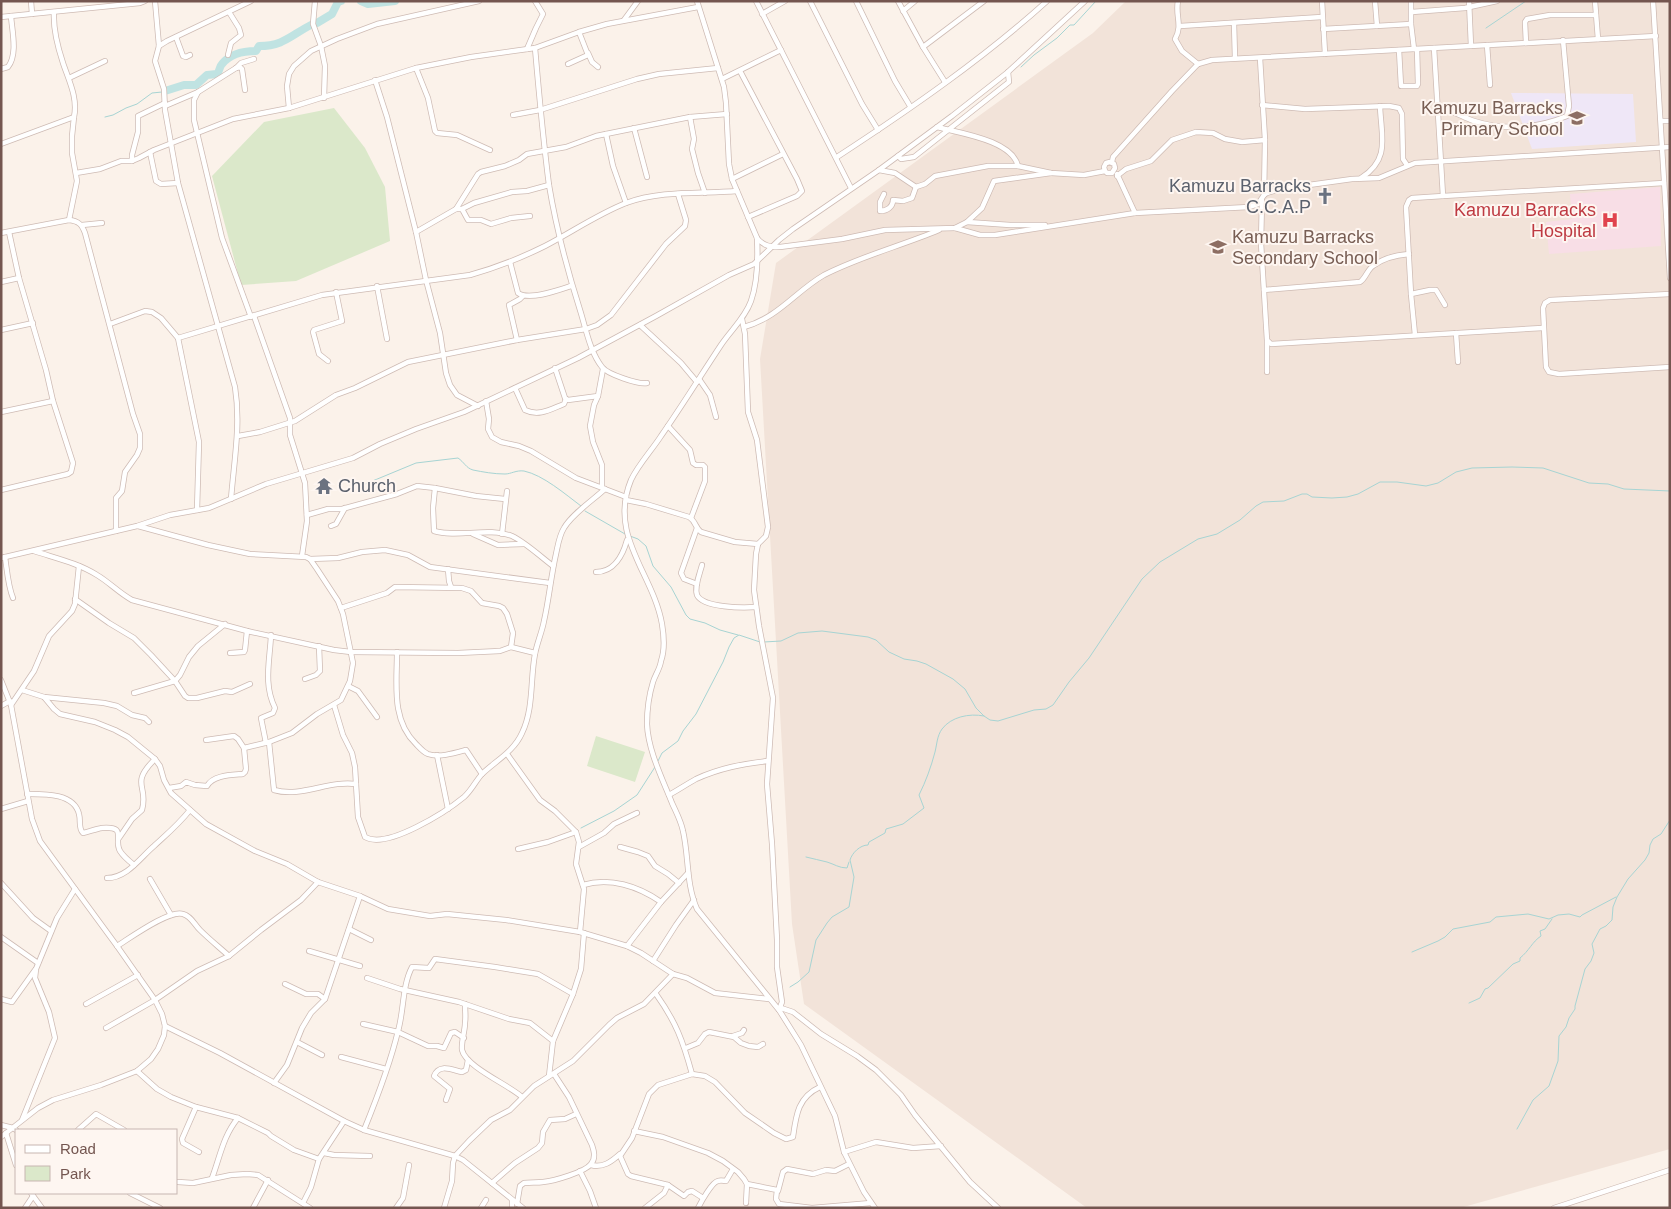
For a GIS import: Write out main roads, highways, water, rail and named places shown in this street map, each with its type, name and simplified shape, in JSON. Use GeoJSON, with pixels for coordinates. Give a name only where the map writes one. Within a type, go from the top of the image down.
{"type":"FeatureCollection","features":[{"type":"Feature","properties":{"kind":"waterway"},"geometry":{"type":"LineString","coordinates":[[317,23],[332,14],[338,2],[341,1]]}},
{"type":"Feature","properties":{"kind":"waterway"},"geometry":{"type":"LineString","coordinates":[[361,1],[368,4],[395,1]]}},
{"type":"Feature","properties":{"kind":"waterway"},"geometry":{"type":"LineString","coordinates":[[1021,67],[1070,25],[1074,25],[1096,1]]}},
{"type":"Feature","properties":{"kind":"waterway"},"geometry":{"type":"LineString","coordinates":[[1486,28],[1526,1]]}},
{"type":"Feature","properties":{"kind":"waterway"},"geometry":{"type":"LineString","coordinates":[[165,91],[184,85],[196,85],[207,75],[217,74],[220,66],[233,55],[256,51],[259,46],[268,46],[281,42],[311,25]]}},
{"type":"Feature","properties":{"kind":"waterway"},"geometry":{"type":"LineString","coordinates":[[105,117],[137,104],[152,93],[162,92]]}},
{"type":"Feature","properties":{"kind":"waterway"},"geometry":{"type":"LineString","coordinates":[[358,487],[416,463],[458,458],[473,470],[501,474],[524,471],[539,476],[581,506]]}},
{"type":"Feature","properties":{"kind":"waterway"},"geometry":{"type":"LineString","coordinates":[[764,642],[781,641],[798,633],[822,631],[868,637],[876,640],[889,652],[904,659],[926,664],[953,679],[965,689],[976,708],[984,716],[990,720],[998,721],[1034,710],[1046,709],[1053,705],[1089,658],[1142,579],[1160,562],[1198,539],[1217,534],[1240,520],[1263,502],[1284,501],[1302,494],[1312,497],[1347,497],[1358,494],[1380,482],[1426,486],[1438,483],[1456,472],[1472,468],[1543,468],[1589,483],[1608,484],[1624,489],[1670,491]]}},
{"type":"Feature","properties":{"kind":"waterway"},"geometry":{"type":"LineString","coordinates":[[585,511],[625,534]]}},
{"type":"Feature","properties":{"kind":"waterway"},"geometry":{"type":"LineString","coordinates":[[630,536],[638,539],[646,546],[653,566],[671,587],[690,619],[738,635]]}},
{"type":"Feature","properties":{"kind":"waterway"},"geometry":{"type":"LineString","coordinates":[[658,761],[662,753],[678,741],[696,714],[734,638],[739,635],[760,642]]}},
{"type":"Feature","properties":{"kind":"waterway"},"geometry":{"type":"LineString","coordinates":[[790,987],[809,972],[816,940],[827,923],[832,917],[849,907],[854,877],[850,860],[853,855],[859,848],[868,845],[869,842],[885,833],[886,829],[903,824],[924,808],[919,795],[930,769],[938,737],[942,729],[950,721],[961,717],[972,715],[984,716]]}},
{"type":"Feature","properties":{"kind":"waterway"},"geometry":{"type":"LineString","coordinates":[[581,828],[614,811],[637,795],[655,767]]}},
{"type":"Feature","properties":{"kind":"waterway"},"geometry":{"type":"LineString","coordinates":[[1517,1129],[1533,1100],[1549,1086],[1558,1061],[1559,1036],[1575,1009],[1585,969],[1594,953],[1592,944],[1600,929],[1612,920],[1613,907],[1617,897],[1628,879],[1645,860],[1653,839],[1661,834],[1670,820]]}},
{"type":"Feature","properties":{"kind":"waterway"},"geometry":{"type":"LineString","coordinates":[[806,857],[844,868],[847,868],[849,862]]}},
{"type":"Feature","properties":{"kind":"waterway"},"geometry":{"type":"LineString","coordinates":[[1412,952],[1438,941],[1453,929],[1490,922],[1496,917],[1528,914],[1549,919],[1558,915],[1569,914],[1580,917],[1616,897]]}},
{"type":"Feature","properties":{"kind":"waterway"},"geometry":{"type":"LineString","coordinates":[[1469,1003],[1480,998],[1485,989],[1513,964],[1520,961],[1520,958],[1541,936],[1540,931],[1545,929],[1552,919]]}},
{"type":"Feature","properties":{"kind":"place","name":"Kamuzu Barracks Primary School"},"geometry":{"type":"Point","coordinates":[1577,118]}},
{"type":"Feature","properties":{"kind":"place","name":"Kamuzu Barracks C.C.A.P"},"geometry":{"type":"Point","coordinates":[1325,196]}},
{"type":"Feature","properties":{"kind":"place","name":"Kamuzu Barracks Hospital"},"geometry":{"type":"Point","coordinates":[1610,220]}},
{"type":"Feature","properties":{"kind":"place","name":"Kamuzu Barracks Secondary School"},"geometry":{"type":"Point","coordinates":[1218,247]}},
{"type":"Feature","properties":{"kind":"place","name":"Church"},"geometry":{"type":"Point","coordinates":[324,486]}}]}
